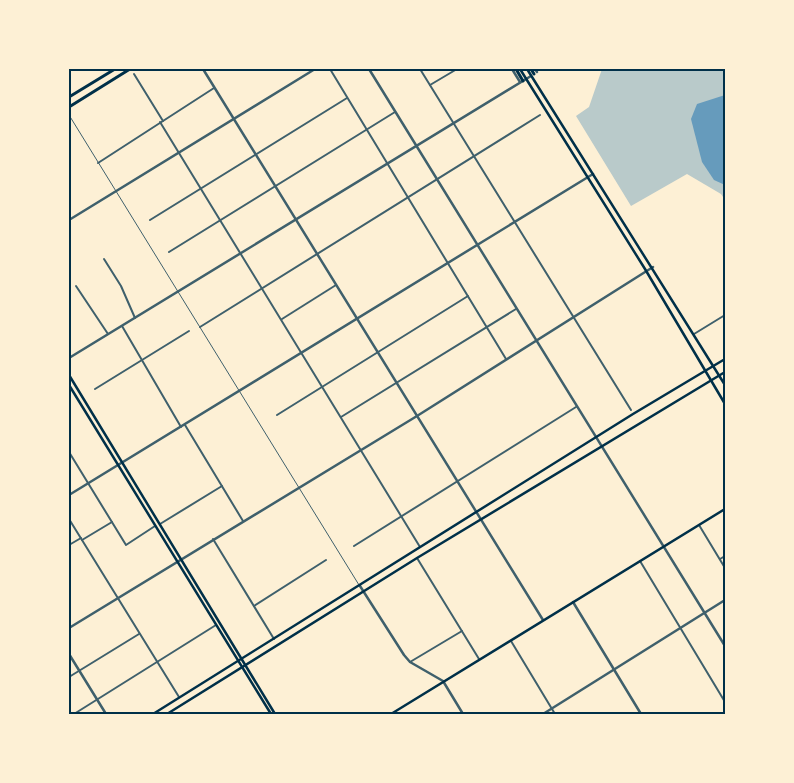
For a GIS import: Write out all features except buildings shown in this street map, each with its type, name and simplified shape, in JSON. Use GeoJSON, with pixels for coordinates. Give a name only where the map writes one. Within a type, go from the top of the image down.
{"type":"FeatureCollection","features":[{"type":"Feature","properties":{"kind":"highway"},"geometry":{"type":"LineString","coordinates":[[69,97],[115,69]]}},
{"type":"Feature","properties":{"kind":"highway"},"geometry":{"type":"LineString","coordinates":[[69,107],[130,69]]}},
{"type":"Feature","properties":{"kind":"highway"},"geometry":{"type":"LineString","coordinates":[[516,69],[523,81]]}},
{"type":"Feature","properties":{"kind":"highway"},"geometry":{"type":"LineString","coordinates":[[531,69],[534,73]]}},
{"type":"Feature","properties":{"kind":"main road"},"geometry":{"type":"LineString","coordinates":[[520,69],[523,81],[588,177],[725,404]]}},
{"type":"Feature","properties":{"kind":"main road"},"geometry":{"type":"LineString","coordinates":[[527,69],[534,73],[593,174],[653,267],[725,385]]}},
{"type":"Feature","properties":{"kind":"main road"},"geometry":{"type":"LineString","coordinates":[[153,714],[725,359]]}},
{"type":"Feature","properties":{"kind":"main road"},"geometry":{"type":"LineString","coordinates":[[167,714],[417,558],[725,372]]}},
{"type":"Feature","properties":{"kind":"main road"},"geometry":{"type":"LineString","coordinates":[[69,375],[181,558],[240,661],[242,668],[270,714]]}},
{"type":"Feature","properties":{"kind":"main road"},"geometry":{"type":"LineString","coordinates":[[69,384],[216,625],[240,661],[246,665],[275,714]]}},
{"type":"Feature","properties":{"kind":"main road"},"geometry":{"type":"LineString","coordinates":[[391,714],[725,509]]}},
{"type":"Feature","properties":{"kind":"street"},"geometry":{"type":"LineString","coordinates":[[203,69],[543,620]]}},
{"type":"Feature","properties":{"kind":"street"},"geometry":{"type":"LineString","coordinates":[[69,220],[315,69]]}},
{"type":"Feature","properties":{"kind":"street"},"geometry":{"type":"LineString","coordinates":[[330,69],[506,359]]}},
{"type":"Feature","properties":{"kind":"street"},"geometry":{"type":"LineString","coordinates":[[369,69],[725,646]]}},
{"type":"Feature","properties":{"kind":"street"},"geometry":{"type":"LineString","coordinates":[[420,69],[572,318],[631,410]]}},
{"type":"Feature","properties":{"kind":"street"},"geometry":{"type":"LineString","coordinates":[[430,85],[457,69]]}},
{"type":"Feature","properties":{"kind":"street"},"geometry":{"type":"LineString","coordinates":[[512,69],[523,81]]}},
{"type":"Feature","properties":{"kind":"street"},"geometry":{"type":"LineString","coordinates":[[69,358],[534,73]]}},
{"type":"Feature","properties":{"kind":"street"},"geometry":{"type":"LineString","coordinates":[[134,74],[179,152],[242,252],[420,548]]}},
{"type":"Feature","properties":{"kind":"street"},"geometry":{"type":"LineString","coordinates":[[98,163],[214,88]]}},
{"type":"Feature","properties":{"kind":"street"},"geometry":{"type":"LineString","coordinates":[[150,220],[348,98]]}},
{"type":"Feature","properties":{"kind":"street"},"geometry":{"type":"LineString","coordinates":[[169,252],[395,112]]}},
{"type":"Feature","properties":{"kind":"street"},"geometry":{"type":"LineString","coordinates":[[69,115],[398,648],[410,662],[443,682],[463,714]]}},
{"type":"Feature","properties":{"kind":"street"},"geometry":{"type":"LineString","coordinates":[[200,327],[540,115]]}},
{"type":"Feature","properties":{"kind":"street"},"geometry":{"type":"LineString","coordinates":[[69,495],[593,174]]}},
{"type":"Feature","properties":{"kind":"street"},"geometry":{"type":"LineString","coordinates":[[104,259],[121,286],[135,318]]}},
{"type":"Feature","properties":{"kind":"street"},"geometry":{"type":"LineString","coordinates":[[69,628],[181,558],[417,416],[653,267]]}},
{"type":"Feature","properties":{"kind":"street"},"geometry":{"type":"LineString","coordinates":[[282,319],[336,285]]}},
{"type":"Feature","properties":{"kind":"street"},"geometry":{"type":"LineString","coordinates":[[76,286],[108,334]]}},
{"type":"Feature","properties":{"kind":"street"},"geometry":{"type":"LineString","coordinates":[[277,415],[468,296]]}},
{"type":"Feature","properties":{"kind":"street"},"geometry":{"type":"LineString","coordinates":[[341,417],[516,309]]}},
{"type":"Feature","properties":{"kind":"street"},"geometry":{"type":"LineString","coordinates":[[694,334],[725,315]]}},
{"type":"Feature","properties":{"kind":"street"},"geometry":{"type":"LineString","coordinates":[[122,326],[181,428]]}},
{"type":"Feature","properties":{"kind":"street"},"geometry":{"type":"LineString","coordinates":[[96,389],[189,331]]}},
{"type":"Feature","properties":{"kind":"street"},"geometry":{"type":"LineString","coordinates":[[354,546],[576,407]]}},
{"type":"Feature","properties":{"kind":"street"},"geometry":{"type":"LineString","coordinates":[[185,425],[243,521]]}},
{"type":"Feature","properties":{"kind":"street"},"geometry":{"type":"LineString","coordinates":[[69,452],[126,545],[155,526]]}},
{"type":"Feature","properties":{"kind":"street"},"geometry":{"type":"LineString","coordinates":[[160,524],[222,486]]}},
{"type":"Feature","properties":{"kind":"street"},"geometry":{"type":"LineString","coordinates":[[69,519],[180,698]]}},
{"type":"Feature","properties":{"kind":"street"},"geometry":{"type":"LineString","coordinates":[[69,545],[112,522]]}},
{"type":"Feature","properties":{"kind":"street"},"geometry":{"type":"LineString","coordinates":[[699,525],[725,568]]}},
{"type":"Feature","properties":{"kind":"street"},"geometry":{"type":"LineString","coordinates":[[213,539],[274,639]]}},
{"type":"Feature","properties":{"kind":"street"},"geometry":{"type":"LineString","coordinates":[[720,559],[725,556]]}},
{"type":"Feature","properties":{"kind":"street"},"geometry":{"type":"LineString","coordinates":[[417,558],[479,659]]}},
{"type":"Feature","properties":{"kind":"street"},"geometry":{"type":"LineString","coordinates":[[254,606],[326,560]]}},
{"type":"Feature","properties":{"kind":"street"},"geometry":{"type":"LineString","coordinates":[[640,561],[725,702]]}},
{"type":"Feature","properties":{"kind":"street"},"geometry":{"type":"LineString","coordinates":[[543,714],[725,600]]}},
{"type":"Feature","properties":{"kind":"street"},"geometry":{"type":"LineString","coordinates":[[573,602],[641,714]]}},
{"type":"Feature","properties":{"kind":"street"},"geometry":{"type":"LineString","coordinates":[[74,714],[216,625]]}},
{"type":"Feature","properties":{"kind":"street"},"geometry":{"type":"LineString","coordinates":[[410,662],[462,630]]}},
{"type":"Feature","properties":{"kind":"street"},"geometry":{"type":"LineString","coordinates":[[69,677],[140,633]]}},
{"type":"Feature","properties":{"kind":"street"},"geometry":{"type":"LineString","coordinates":[[511,640],[555,714]]}},
{"type":"Feature","properties":{"kind":"street"},"geometry":{"type":"LineString","coordinates":[[69,654],[106,714]]}},
{"type":"Feature","properties":{"kind":"shaded area"},"geometry":{"type":"Polygon","coordinates":[[[602,69],[725,69],[725,200],[721,194],[687,174],[631,206],[576,116],[589,107],[602,69]]]}},
{"type":"Feature","properties":{"kind":"water"},"geometry":{"type":"Polygon","coordinates":[[[725,95],[725,185],[714,180],[702,162],[691,119],[697,104],[725,95]]]}}]}
